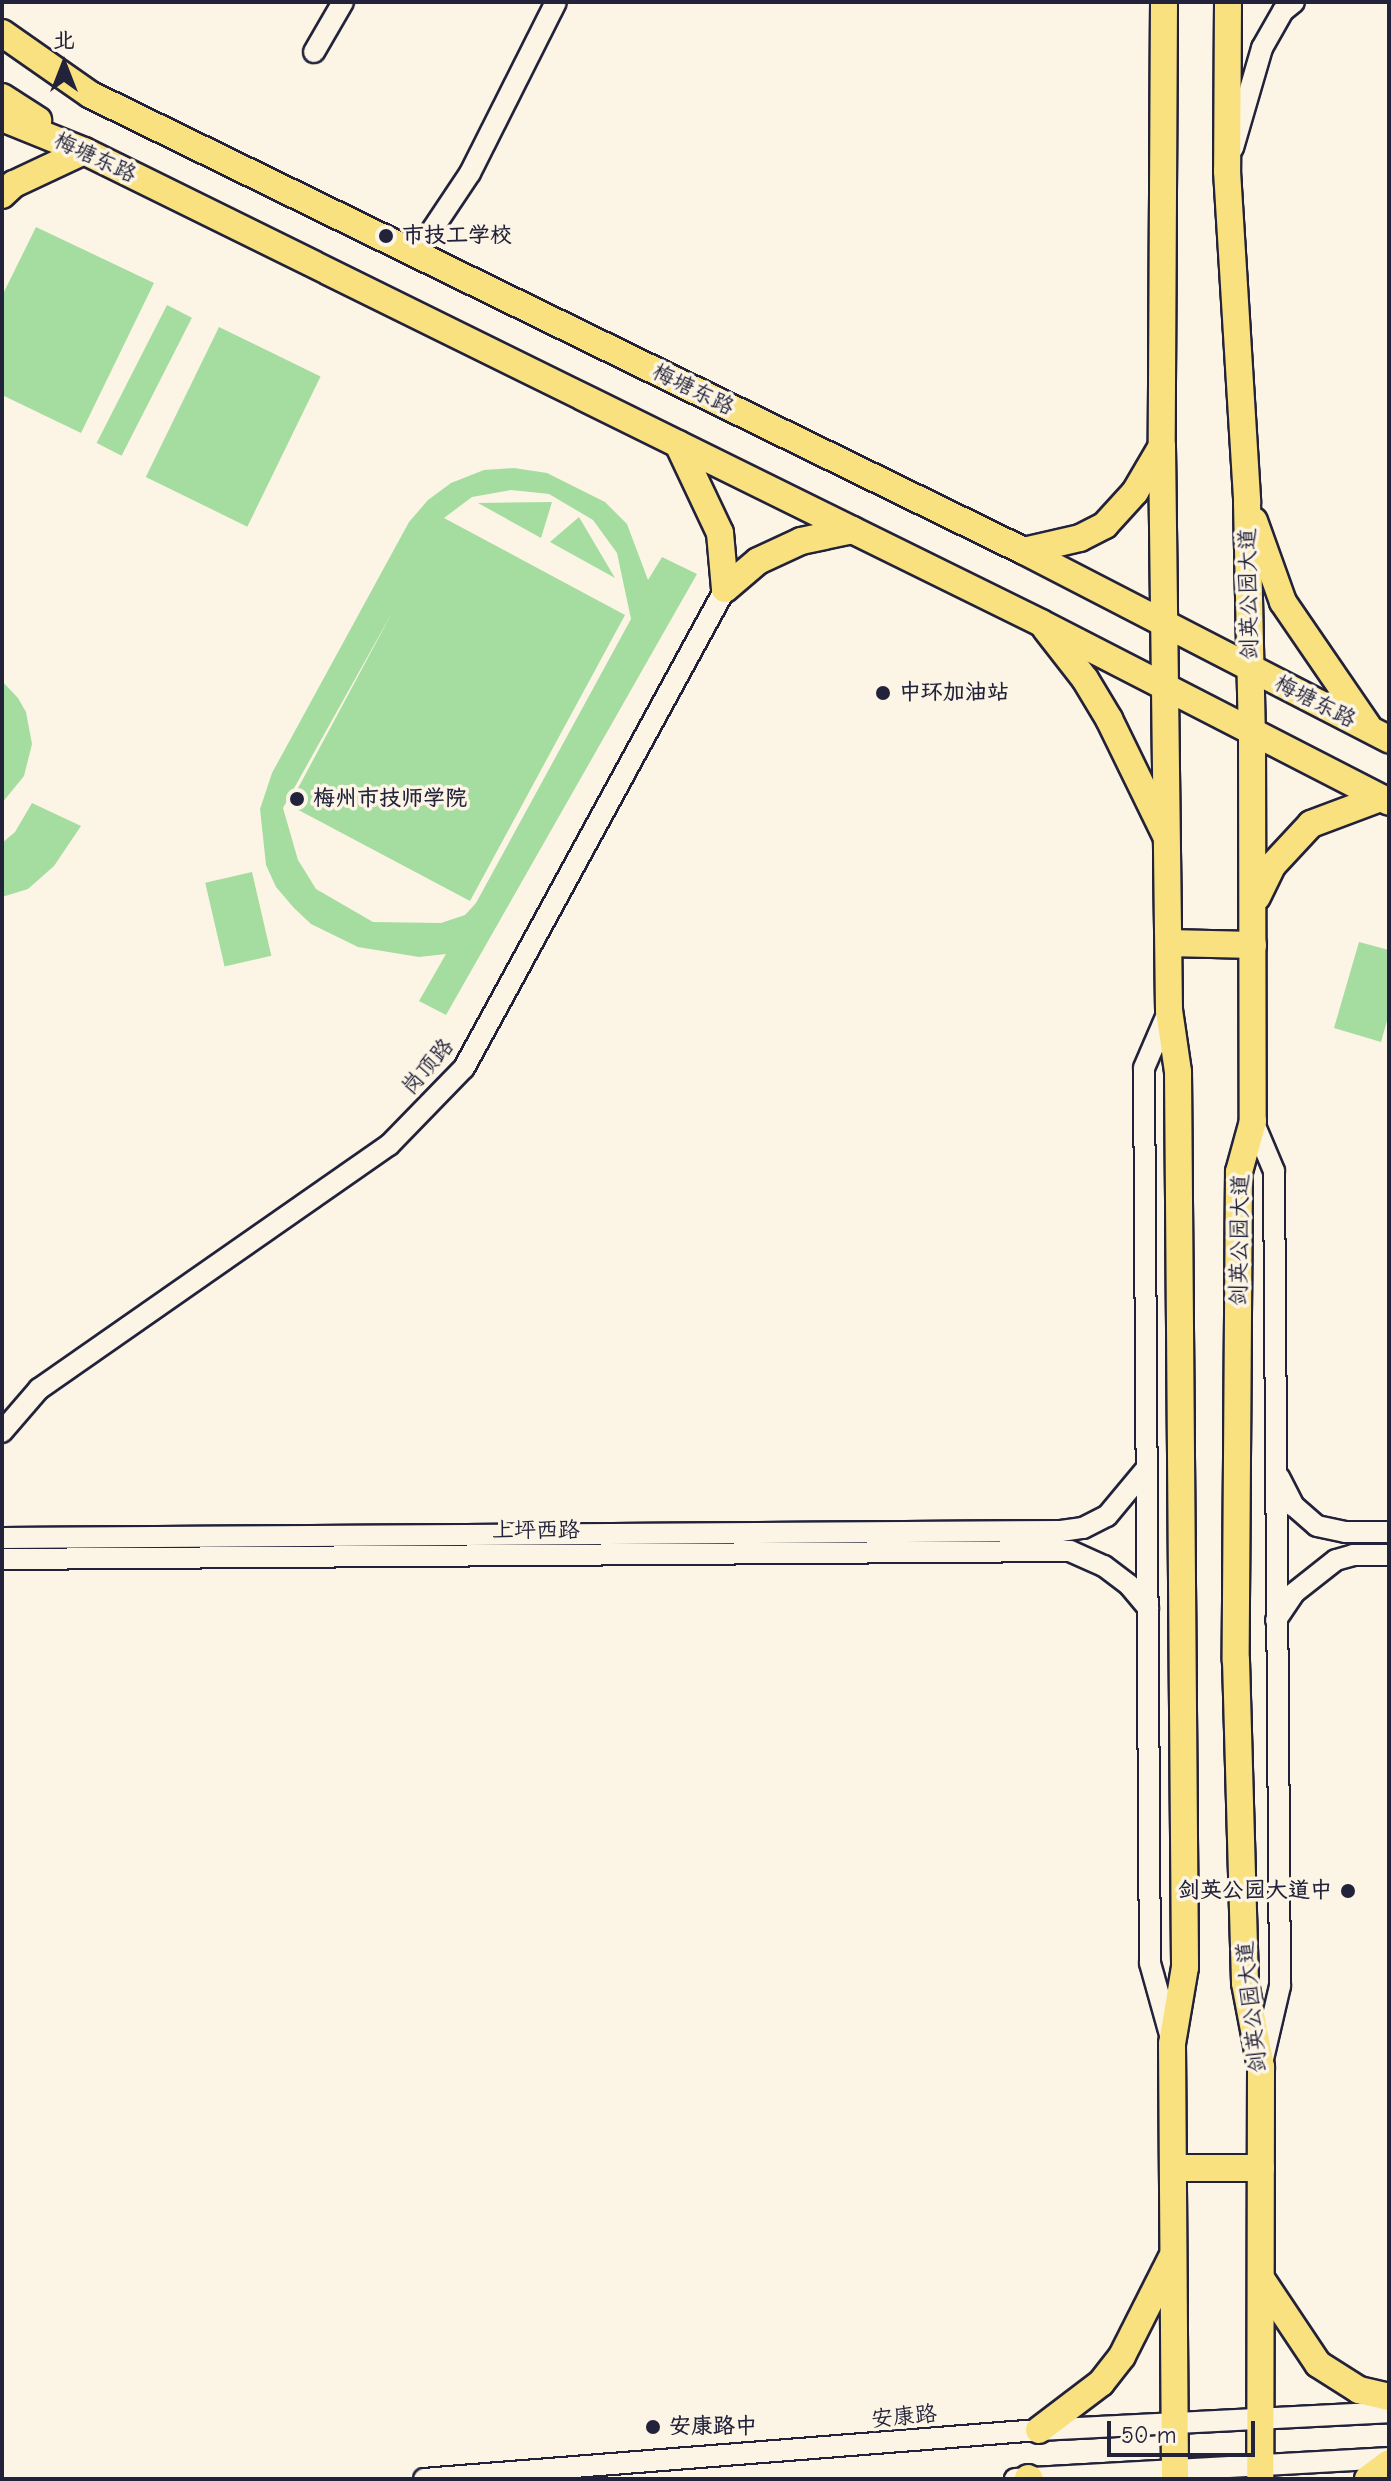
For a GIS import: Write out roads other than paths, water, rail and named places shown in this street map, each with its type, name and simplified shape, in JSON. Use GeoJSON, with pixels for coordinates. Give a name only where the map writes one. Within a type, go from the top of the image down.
{"type":"FeatureCollection","features":[{"type":"Feature","properties":{"kind":"main road"},"geometry":{"type":"LineString","coordinates":[[1164,2],[1162,446],[1169,1010],[1178,1072],[1185,1967],[1172,2044],[1175,2474]]}},
{"type":"Feature","properties":{"kind":"main road","name":"剑英公园大道"},"geometry":{"type":"LineString","coordinates":[[1228,2],[1227,171],[1247,502],[1252,732],[1253,1121],[1239,1172],[1236,1660],[1245,1983],[1261,2067],[1260,2472]]}},
{"type":"Feature","properties":{"kind":"main road","name":"梅塘东路"},"geometry":{"type":"LineString","coordinates":[[2,33],[91,95],[1024,551],[1381,736]]}},
{"type":"Feature","properties":{"kind":"main road"},"geometry":{"type":"LineString","coordinates":[[2,53],[91,95]]}},
{"type":"Feature","properties":{"kind":"main road"},"geometry":{"type":"LineString","coordinates":[[2,97],[84,151]]}},
{"type":"Feature","properties":{"kind":"main road","name":"梅塘东路"},"geometry":{"type":"LineString","coordinates":[[2,118],[84,151],[853,530],[1384,800]]}},
{"type":"Feature","properties":{"kind":"main road"},"geometry":{"type":"LineString","coordinates":[[2,195],[14,184],[84,151]]}},
{"type":"Feature","properties":{"kind":"main road"},"geometry":{"type":"LineString","coordinates":[[678,444],[720,533],[725,589]]}},
{"type":"Feature","properties":{"kind":"main road"},"geometry":{"type":"LineString","coordinates":[[1024,551],[1080,538],[1105,525],[1135,492],[1162,446]]}},
{"type":"Feature","properties":{"kind":"main road"},"geometry":{"type":"LineString","coordinates":[[1247,502],[1283,602],[1381,736]]}},
{"type":"Feature","properties":{"kind":"main road"},"geometry":{"type":"LineString","coordinates":[[725,589],[758,561],[801,541],[853,530]]}},
{"type":"Feature","properties":{"kind":"main road"},"geometry":{"type":"LineString","coordinates":[[1041,623],[1085,679],[1109,719],[1169,844]]}},
{"type":"Feature","properties":{"kind":"main road"},"geometry":{"type":"LineString","coordinates":[[1253,904],[1272,866],[1311,824],[1384,800]]}},
{"type":"Feature","properties":{"kind":"main road"},"geometry":{"type":"LineString","coordinates":[[1169,943],[1253,945]]}},
{"type":"Feature","properties":{"kind":"main road"},"geometry":{"type":"LineString","coordinates":[[1174,2168],[1261,2168]]}},
{"type":"Feature","properties":{"kind":"main road"},"geometry":{"type":"LineString","coordinates":[[1039,2430],[1101,2383],[1122,2356],[1175,2252]]}},
{"type":"Feature","properties":{"kind":"main road"},"geometry":{"type":"LineString","coordinates":[[1262,2279],[1318,2364],[1359,2390],[1389,2397]]}},
{"type":"Feature","properties":{"kind":"main road"},"geometry":{"type":"LineString","coordinates":[[1368,2479],[1389,2460]]}},
{"type":"Feature","properties":{"kind":"street"},"geometry":{"type":"LineString","coordinates":[[314,52],[343,2]]}},
{"type":"Feature","properties":{"kind":"street"},"geometry":{"type":"LineString","coordinates":[[416,254],[470,173],[556,2]]}},
{"type":"Feature","properties":{"kind":"street"},"geometry":{"type":"LineString","coordinates":[[1227,171],[1262,48],[1283,11],[1294,2]]}},
{"type":"Feature","properties":{"kind":"street","name":"岗顶路"},"geometry":{"type":"LineString","coordinates":[[2,1432],[39,1389],[389,1145],[464,1068],[725,589]]}},
{"type":"Feature","properties":{"kind":"street"},"geometry":{"type":"LineString","coordinates":[[1169,1010],[1144,1068],[1150,1963],[1172,2044]]}},
{"type":"Feature","properties":{"kind":"street"},"geometry":{"type":"LineString","coordinates":[[1253,1121],[1274,1171],[1277,1474],[1280,1986],[1261,2067]]}},
{"type":"Feature","properties":{"kind":"street","name":"上坪西路"},"geometry":{"type":"LineString","coordinates":[[2,1538],[1061,1531],[1083,1528],[1107,1516],[1146,1469]]}},
{"type":"Feature","properties":{"kind":"street"},"geometry":{"type":"LineString","coordinates":[[1277,1474],[1294,1506],[1317,1526],[1345,1532],[1389,1532]]}},
{"type":"Feature","properties":{"kind":"street","name":"上坪西路"},"geometry":{"type":"LineString","coordinates":[[2,1559],[1070,1551],[1104,1566],[1129,1585],[1148,1608]]}},
{"type":"Feature","properties":{"kind":"street"},"geometry":{"type":"LineString","coordinates":[[1276,1620],[1294,1593],[1336,1560],[1353,1555],[1389,1555]]}},
{"type":"Feature","properties":{"kind":"street","name":"安康路"},"geometry":{"type":"LineString","coordinates":[[424,2479],[1039,2430],[1389,2412]]}},
{"type":"Feature","properties":{"kind":"street"},"geometry":{"type":"LineString","coordinates":[[1015,2479],[1260,2472],[1389,2460]]}},
{"type":"Feature","properties":{"kind":"place","name":"市技工学校"},"geometry":{"type":"Point","coordinates":[386,236]}},
{"type":"Feature","properties":{"kind":"place","name":"中环加油站"},"geometry":{"type":"Point","coordinates":[883,693]}},
{"type":"Feature","properties":{"kind":"place","name":"梅州市技师学院"},"geometry":{"type":"Point","coordinates":[297,799]}},
{"type":"Feature","properties":{"kind":"place","name":"剑英公园大道中"},"geometry":{"type":"Point","coordinates":[1348,1891]}},
{"type":"Feature","properties":{"kind":"place","name":"安康路中"},"geometry":{"type":"Point","coordinates":[653,2427]}}]}
